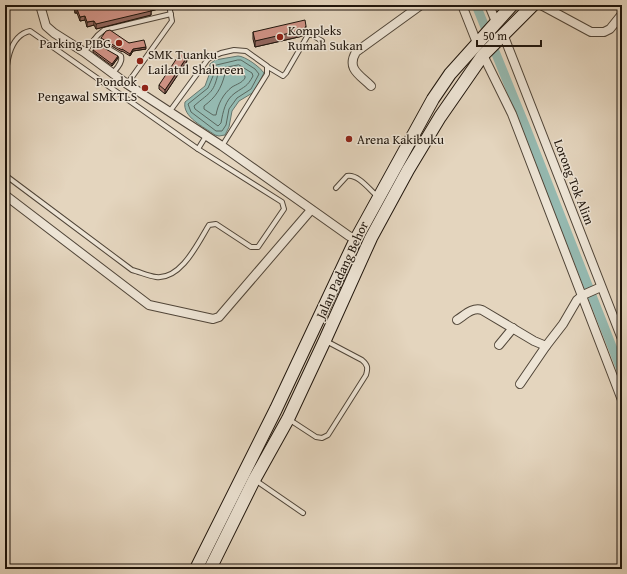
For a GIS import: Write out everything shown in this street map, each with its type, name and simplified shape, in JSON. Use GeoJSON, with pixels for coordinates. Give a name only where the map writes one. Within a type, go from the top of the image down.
{"type":"FeatureCollection","features":[{"type":"Feature","properties":{"kind":"main road","name":"Jalan Padang Behor"},"geometry":{"type":"LineString","coordinates":[[210,569],[254,480],[288,419],[371,238],[420,150],[482,50],[496,22],[512,5]]}},
{"type":"Feature","properties":{"kind":"main road","name":"Jalan Padang Behor"},"geometry":{"type":"LineString","coordinates":[[196,569],[276,409],[356,239],[433,99],[450,74],[504,34],[533,5]]}},
{"type":"Feature","properties":{"kind":"main road"},"geometry":{"type":"LineString","coordinates":[[356,239],[365,241],[371,238]]}},
{"type":"Feature","properties":{"kind":"street"},"geometry":{"type":"LineString","coordinates":[[40,5],[46,26],[54,33],[84,52],[127,84],[222,146],[349,236],[356,239]]}},
{"type":"Feature","properties":{"kind":"street"},"geometry":{"type":"LineString","coordinates":[[371,86],[353,68],[352,59],[356,52],[420,5]]}},
{"type":"Feature","properties":{"kind":"street"},"geometry":{"type":"LineString","coordinates":[[462,5],[512,114],[622,400]]}},
{"type":"Feature","properties":{"kind":"street"},"geometry":{"type":"LineString","coordinates":[[489,5],[496,22]]}},
{"type":"Feature","properties":{"kind":"street"},"geometry":{"type":"LineString","coordinates":[[541,5],[591,32],[604,32],[610,29],[622,14]]}},
{"type":"Feature","properties":{"kind":"street","name":"Lorong Tok Alim"},"geometry":{"type":"LineString","coordinates":[[504,34],[599,288],[622,338]]}},
{"type":"Feature","properties":{"kind":"street"},"geometry":{"type":"LineString","coordinates":[[5,195],[149,305],[213,319],[219,317],[311,210]]}},
{"type":"Feature","properties":{"kind":"street"},"geometry":{"type":"LineString","coordinates":[[520,384],[563,324],[577,300],[582,295],[599,288]]}},
{"type":"Feature","properties":{"kind":"street"},"geometry":{"type":"LineString","coordinates":[[457,320],[477,309],[498,318],[534,341],[546,346]]}},
{"type":"Feature","properties":{"kind":"street"},"geometry":{"type":"LineString","coordinates":[[499,345],[513,328]]}},
{"type":"Feature","properties":{"kind":"lane"},"geometry":{"type":"LineString","coordinates":[[127,84],[172,21],[169,5]]}},
{"type":"Feature","properties":{"kind":"lane"},"geometry":{"type":"LineString","coordinates":[[84,52],[101,32],[109,28],[171,14]]}},
{"type":"Feature","properties":{"kind":"lane"},"geometry":{"type":"LineString","coordinates":[[5,88],[7,57],[19,36],[24,32],[30,31],[198,149],[282,202],[284,209],[258,247],[251,247],[216,224],[209,225],[179,268],[173,273],[157,277],[132,270],[5,175]]}},
{"type":"Feature","properties":{"kind":"lane"},"geometry":{"type":"LineString","coordinates":[[170,111],[208,59],[221,53],[234,50],[246,51],[283,76],[308,35],[312,35],[322,41]]}},
{"type":"Feature","properties":{"kind":"lane"},"geometry":{"type":"LineString","coordinates":[[94,40],[121,56],[121,62],[113,73]]}},
{"type":"Feature","properties":{"kind":"lane"},"geometry":{"type":"LineString","coordinates":[[222,146],[267,74],[267,66]]}},
{"type":"Feature","properties":{"kind":"lane"},"geometry":{"type":"LineString","coordinates":[[198,149],[206,136]]}},
{"type":"Feature","properties":{"kind":"lane"},"geometry":{"type":"LineString","coordinates":[[336,188],[347,176],[354,176],[366,185],[378,198]]}},
{"type":"Feature","properties":{"kind":"lane"},"geometry":{"type":"LineString","coordinates":[[288,419],[316,437],[322,438],[328,435],[366,375],[368,369],[367,364],[325,340]]}},
{"type":"Feature","properties":{"kind":"lane"},"geometry":{"type":"LineString","coordinates":[[254,480],[303,513]]}},
{"type":"Feature","properties":{"kind":"water"},"geometry":{"type":"Polygon","coordinates":[[[238,56],[252,62],[264,73],[254,92],[239,101],[232,111],[229,127],[225,135],[215,135],[190,117],[185,107],[185,102],[205,86],[209,75],[210,64],[215,60],[238,56]]]}},
{"type":"Feature","properties":{"kind":"building"},"geometry":{"type":"Polygon","coordinates":[[[75,5],[158,5],[150,7],[151,11],[96,24],[94,21],[87,22],[85,16],[80,17],[77,9],[75,9],[75,5]]]}},
{"type":"Feature","properties":{"kind":"building"},"geometry":{"type":"Polygon","coordinates":[[[305,20],[306,26],[303,30],[255,41],[253,32],[305,20]]]}},
{"type":"Feature","properties":{"kind":"building"},"geometry":{"type":"Polygon","coordinates":[[[110,30],[129,43],[144,40],[146,47],[133,49],[130,54],[101,38],[106,31],[110,30]]]}},
{"type":"Feature","properties":{"kind":"building","name":"Parking PIBG"},"geometry":{"type":"Polygon","coordinates":[[[97,44],[118,56],[112,64],[93,50],[97,44]]]}},
{"type":"Feature","properties":{"kind":"building"},"geometry":{"type":"Polygon","coordinates":[[[181,52],[187,57],[165,90],[159,85],[181,52]]]}},
{"type":"Feature","properties":{"kind":"waterway"},"geometry":{"type":"LineString","coordinates":[[476,5],[622,372]]}},
{"type":"Feature","properties":{"kind":"place","name":"Kompleks Rumah Sukan"},"geometry":{"type":"Point","coordinates":[280,37]}},
{"type":"Feature","properties":{"kind":"place","name":"Parking PIBG"},"geometry":{"type":"Point","coordinates":[119,43]}},
{"type":"Feature","properties":{"kind":"place","name":"SMK Tuanku Lailatul Shahreen"},"geometry":{"type":"Point","coordinates":[140,61]}},
{"type":"Feature","properties":{"kind":"place","name":"Pondok Pengawal SMKTLS"},"geometry":{"type":"Point","coordinates":[145,88]}},
{"type":"Feature","properties":{"kind":"place","name":"Arena Kakibuku"},"geometry":{"type":"Point","coordinates":[349,139]}}]}
